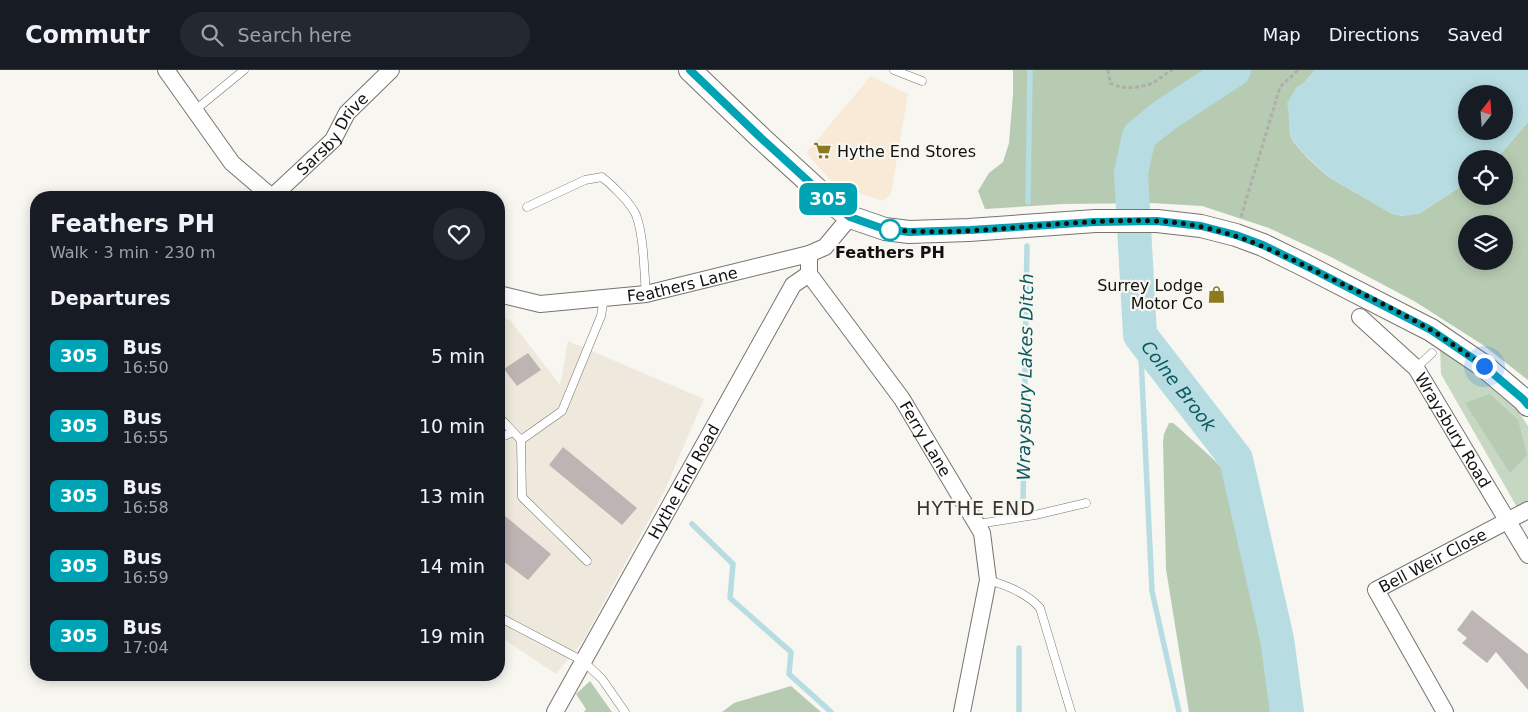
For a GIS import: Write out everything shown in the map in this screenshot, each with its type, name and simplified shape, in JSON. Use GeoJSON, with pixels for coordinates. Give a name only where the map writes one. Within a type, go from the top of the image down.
{"type":"FeatureCollection","features":[{"type":"Feature","properties":{"kind":"main road"},"geometry":{"type":"LineString","coordinates":[[690,70],[761,138],[850,217],[884,229],[909,232],[1095,222],[1157,221],[1201,226],[1236,235],[1263,245],[1315,270],[1431,330],[1484,366],[1528,405]]}},
{"type":"Feature","properties":{"kind":"street"},"geometry":{"type":"LineString","coordinates":[[166,70],[232,163],[265,191]]}},
{"type":"Feature","properties":{"kind":"street","name":"Sarsby Drive"},"geometry":{"type":"LineString","coordinates":[[278,191],[333,140],[347,113],[391,70]]}},
{"type":"Feature","properties":{"kind":"street","name":"Feathers Lane"},"geometry":{"type":"LineString","coordinates":[[505,295],[540,304],[646,294],[809,254],[825,247],[850,217]]}},
{"type":"Feature","properties":{"kind":"street"},"geometry":{"type":"LineString","coordinates":[[809,254],[809,274]]}},
{"type":"Feature","properties":{"kind":"street","name":"Ferry Lane"},"geometry":{"type":"LineString","coordinates":[[809,274],[902,399],[982,533],[988,580],[962,712]]}},
{"type":"Feature","properties":{"kind":"street","name":"Hythe End Road"},"geometry":{"type":"LineString","coordinates":[[555,712],[794,285],[809,274]]}},
{"type":"Feature","properties":{"kind":"street","name":"Wraysbury Road"},"geometry":{"type":"LineString","coordinates":[[1360,317],[1416,368],[1528,555]]}},
{"type":"Feature","properties":{"kind":"street"},"geometry":{"type":"LineString","coordinates":[[1507,520],[1528,510]]}},
{"type":"Feature","properties":{"kind":"street","name":"Bell Weir Close"},"geometry":{"type":"LineString","coordinates":[[1444,712],[1376,590],[1507,520]]}},
{"type":"Feature","properties":{"kind":"lane"},"geometry":{"type":"LineString","coordinates":[[194,111],[244,70]]}},
{"type":"Feature","properties":{"kind":"lane"},"geometry":{"type":"LineString","coordinates":[[894,70],[922,81]]}},
{"type":"Feature","properties":{"kind":"lane"},"geometry":{"type":"LineString","coordinates":[[527,207],[585,180],[602,177],[614,187],[636,214],[646,294]]}},
{"type":"Feature","properties":{"kind":"lane"},"geometry":{"type":"LineString","coordinates":[[521,440],[562,412],[600,316],[604,298]]}},
{"type":"Feature","properties":{"kind":"lane"},"geometry":{"type":"LineString","coordinates":[[1416,368],[1432,353]]}},
{"type":"Feature","properties":{"kind":"lane"},"geometry":{"type":"LineString","coordinates":[[505,423],[521,440],[522,497],[586,561]]}},
{"type":"Feature","properties":{"kind":"lane"},"geometry":{"type":"LineString","coordinates":[[505,435],[513,432]]}},
{"type":"Feature","properties":{"kind":"lane"},"geometry":{"type":"LineString","coordinates":[[978,524],[1035,515],[1086,503]]}},
{"type":"Feature","properties":{"kind":"lane"},"geometry":{"type":"LineString","coordinates":[[988,580],[999,583],[1026,596],[1040,608],[1072,712]]}},
{"type":"Feature","properties":{"kind":"lane"},"geometry":{"type":"LineString","coordinates":[[505,620],[583,662],[602,680],[625,712]]}},
{"type":"Feature","properties":{"kind":"path"},"geometry":{"type":"LineString","coordinates":[[1108,70],[1110,83],[1116,86],[1135,87],[1153,82],[1173,70]]}},
{"type":"Feature","properties":{"kind":"path"},"geometry":{"type":"LineString","coordinates":[[1236,235],[1280,87],[1298,70]]}},
{"type":"Feature","properties":{"kind":"shaded area"},"geometry":{"type":"Polygon","coordinates":[[[871,76],[908,94],[891,194],[882,201],[835,185],[806,153],[871,76]]]}},
{"type":"Feature","properties":{"kind":"shaded area"},"geometry":{"type":"Polygon","coordinates":[[[505,318],[510,320],[560,385],[568,341],[704,399],[664,492],[583,641],[556,674],[505,640],[505,318]]]}},
{"type":"Feature","properties":{"kind":"green space"},"geometry":{"type":"Polygon","coordinates":[[[1013,70],[1315,70],[1303,84],[1296,88],[1290,118],[1290,131],[1293,141],[1309,159],[1332,179],[1391,213],[1402,216],[1420,213],[1458,188],[1458,205],[1513,205],[1513,150],[1504,150],[1528,122],[1528,380],[1483,345],[1414,301],[1331,257],[1269,228],[1202,206],[1151,203],[1063,204],[985,209],[978,191],[989,173],[1003,162],[1009,143],[1013,70]]]}},
{"type":"Feature","properties":{"kind":"green space"},"geometry":{"type":"Polygon","coordinates":[[[1440,346],[1508,396],[1528,426],[1528,502],[1518,509],[1441,374],[1440,346]]]}},
{"type":"Feature","properties":{"kind":"green space"},"geometry":{"type":"Polygon","coordinates":[[[1490,394],[1518,420],[1527,455],[1510,473],[1465,403],[1490,394]]]}},
{"type":"Feature","properties":{"kind":"green space"},"geometry":{"type":"Polygon","coordinates":[[[1169,423],[1173,423],[1179,428],[1223,469],[1235,485],[1244,503],[1250,521],[1278,689],[1277,712],[1189,712],[1166,569],[1163,442],[1169,423]]]}},
{"type":"Feature","properties":{"kind":"green space"},"geometry":{"type":"Polygon","coordinates":[[[590,681],[612,712],[584,712],[586,709],[576,694],[590,681]]]}},
{"type":"Feature","properties":{"kind":"green space"},"geometry":{"type":"Polygon","coordinates":[[[791,686],[821,712],[722,712],[734,703],[791,686]]]}},
{"type":"Feature","properties":{"kind":"water"},"geometry":{"type":"Polygon","coordinates":[[[1315,70],[1528,70],[1528,122],[1513,139],[1513,85],[1458,85],[1458,140],[1512,140],[1504,150],[1458,150],[1458,188],[1420,213],[1403,216],[1391,213],[1332,179],[1294,143],[1290,132],[1287,103],[1296,88],[1303,84],[1315,70]]]}},
{"type":"Feature","properties":{"kind":"building"},"geometry":{"type":"Polygon","coordinates":[[[528,353],[541,370],[517,386],[505,368],[528,353]]]}},
{"type":"Feature","properties":{"kind":"building"},"geometry":{"type":"Polygon","coordinates":[[[563,447],[637,508],[622,525],[549,465],[563,447]]]}},
{"type":"Feature","properties":{"kind":"building"},"geometry":{"type":"Polygon","coordinates":[[[505,516],[551,554],[528,580],[505,563],[505,516]]]}},
{"type":"Feature","properties":{"kind":"building"},"geometry":{"type":"Polygon","coordinates":[[[1472,610],[1528,654],[1528,690],[1496,652],[1487,663],[1462,643],[1467,638],[1457,630],[1472,610]]]}},
{"type":"Feature","properties":{"kind":"waterway","name":"Wraysbury Lakes Ditch"},"geometry":{"type":"LineString","coordinates":[[1028,202],[1030,70]]}},
{"type":"Feature","properties":{"kind":"waterway","name":"Colne Brook"},"geometry":{"type":"LineString","coordinates":[[1234,70],[1165,115],[1139,136],[1131,173],[1140,335],[1236,459],[1277,639],[1287,712]]}},
{"type":"Feature","properties":{"kind":"waterway","name":"Wraysbury Lakes Ditch"},"geometry":{"type":"LineString","coordinates":[[1023,508],[1027,246]]}},
{"type":"Feature","properties":{"kind":"waterway"},"geometry":{"type":"LineString","coordinates":[[1140,335],[1152,591],[1179,712]]}},
{"type":"Feature","properties":{"kind":"waterway"},"geometry":{"type":"LineString","coordinates":[[692,524],[733,564],[730,598],[791,652],[789,674],[831,712]]}},
{"type":"Feature","properties":{"kind":"waterway","name":"Wraysbury Lakes Ditch"},"geometry":{"type":"LineString","coordinates":[[1019,648],[1019,712]]}},
{"type":"Feature","properties":{"kind":"bus line","name":"305"},"geometry":{"type":"LineString","coordinates":[[690,70],[761,138],[850,217],[884,229],[909,232],[1095,222],[1157,221],[1201,226],[1236,235],[1263,245],[1431,330],[1484,366],[1528,405]]}},
{"type":"Feature","properties":{"kind":"place","name":"Hythe End Stores"},"geometry":{"type":"Point","coordinates":[823,151]}},
{"type":"Feature","properties":{"kind":"place","name":"Feathers PH"},"geometry":{"type":"Point","coordinates":[890,230]}},
{"type":"Feature","properties":{"kind":"place","name":"Surrey Lodge Motor Co"},"geometry":{"type":"Point","coordinates":[1217,294]}},
{"type":"Feature","properties":{"kind":"district","name":"HYTHE END"},"geometry":{"type":"Point","coordinates":[976,508]}},
{"type":"Feature","properties":{"kind":"route"},"geometry":{"type":"LineString","coordinates":[[890,230],[884,229],[909,232],[1095,222],[1157,221],[1201,226],[1236,235],[1263,245],[1357,291],[1431,330],[1484,366]]}}]}
